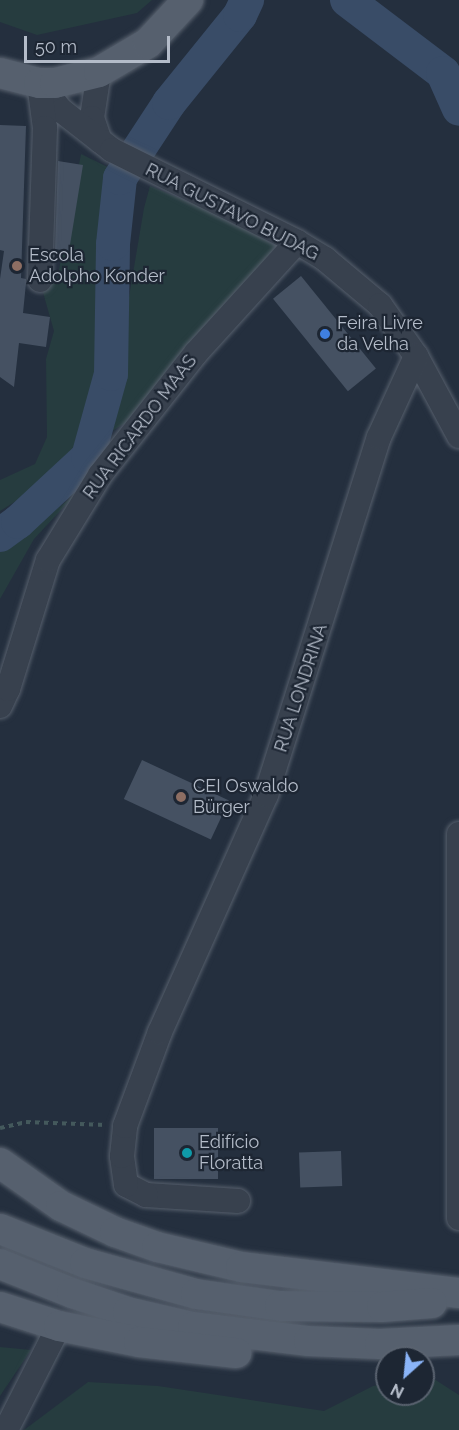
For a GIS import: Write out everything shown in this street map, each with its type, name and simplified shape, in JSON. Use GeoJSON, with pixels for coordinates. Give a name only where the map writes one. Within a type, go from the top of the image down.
{"type":"FeatureCollection","features":[{"type":"Feature","properties":{"kind":"main road"},"geometry":{"type":"LineString","coordinates":[[0,73],[71,83],[148,43],[188,0]]}},
{"type":"Feature","properties":{"kind":"main road"},"geometry":{"type":"LineString","coordinates":[[0,1163],[61,1206],[115,1232],[157,1247],[241,1267],[459,1293]]}},
{"type":"Feature","properties":{"kind":"main road"},"geometry":{"type":"LineString","coordinates":[[0,1229],[74,1259],[136,1279],[196,1294],[245,1302],[280,1306],[362,1307],[459,1301]]}},
{"type":"Feature","properties":{"kind":"main road"},"geometry":{"type":"LineString","coordinates":[[0,1264],[117,1308],[193,1328],[298,1340],[380,1344]]}},
{"type":"Feature","properties":{"kind":"main road"},"geometry":{"type":"LineString","coordinates":[[0,1307],[59,1326],[139,1342],[230,1353],[297,1354],[380,1344],[459,1340]]}},
{"type":"Feature","properties":{"kind":"street"},"geometry":{"type":"LineString","coordinates":[[71,83],[97,135]]}},
{"type":"Feature","properties":{"kind":"street"},"geometry":{"type":"LineString","coordinates":[[71,83],[72,108],[97,135]]}},
{"type":"Feature","properties":{"kind":"street"},"geometry":{"type":"LineString","coordinates":[[40,280],[45,128],[71,83]]}},
{"type":"Feature","properties":{"kind":"street","name":"RUA GUSTAVO BUDAG"},"geometry":{"type":"LineString","coordinates":[[71,83],[62,111],[165,178],[297,242],[325,259],[380,305],[416,356],[459,436]]}},
{"type":"Feature","properties":{"kind":"street","name":"RUA RICARDO MAAS"},"geometry":{"type":"LineString","coordinates":[[0,706],[8,690],[48,560],[100,475],[196,353],[297,242]]}},
{"type":"Feature","properties":{"kind":"street","name":"RUA LONDRINA"},"geometry":{"type":"LineString","coordinates":[[238,1201],[146,1195],[126,1185],[122,1156],[125,1126],[160,1032],[266,795],[379,437],[416,356]]}},
{"type":"Feature","properties":{"kind":"street"},"geometry":{"type":"LineString","coordinates":[[459,834],[459,1218]]}},
{"type":"Feature","properties":{"kind":"street"},"geometry":{"type":"LineString","coordinates":[[6,1430],[59,1326]]}},
{"type":"Feature","properties":{"kind":"path"},"geometry":{"type":"LineString","coordinates":[[0,1128],[26,1122],[125,1126]]}},
{"type":"Feature","properties":{"kind":"green space"},"geometry":{"type":"Polygon","coordinates":[[[0,0],[152,0],[137,13],[37,35],[0,22],[0,0]]]}},
{"type":"Feature","properties":{"kind":"green space"},"geometry":{"type":"Polygon","coordinates":[[[81,154],[114,170],[103,272],[99,355],[84,448],[45,483],[0,511],[0,480],[35,464],[47,437],[46,359],[54,331],[42,289],[57,280],[81,154]]]}},
{"type":"Feature","properties":{"kind":"green space"},"geometry":{"type":"Polygon","coordinates":[[[150,186],[218,214],[276,246],[224,311],[192,339],[132,419],[104,436],[127,348],[129,297],[144,208],[150,186]]]}},
{"type":"Feature","properties":{"kind":"green space"},"geometry":{"type":"Polygon","coordinates":[[[76,494],[34,539],[0,599],[0,552],[76,494]]]}},
{"type":"Feature","properties":{"kind":"green space"},"geometry":{"type":"Polygon","coordinates":[[[0,1347],[31,1350],[0,1396],[0,1347]]]}},
{"type":"Feature","properties":{"kind":"green space"},"geometry":{"type":"Polygon","coordinates":[[[435,1380],[459,1395],[459,1430],[24,1430],[88,1382],[158,1386],[324,1411],[375,1386],[375,1406],[435,1406],[435,1380]]]}},
{"type":"Feature","properties":{"kind":"building"},"geometry":{"type":"Polygon","coordinates":[[[0,125],[26,126],[21,278],[26,279],[23,313],[50,317],[46,347],[19,343],[14,387],[0,377],[0,279],[4,251],[0,250],[0,125]]]}},
{"type":"Feature","properties":{"kind":"building"},"geometry":{"type":"Polygon","coordinates":[[[58,161],[83,165],[69,251],[55,249],[58,161]]]}},
{"type":"Feature","properties":{"kind":"building","name":"Feira Livre da Velha"},"geometry":{"type":"Polygon","coordinates":[[[301,276],[376,368],[348,391],[273,299],[301,276]]]}},
{"type":"Feature","properties":{"kind":"building"},"geometry":{"type":"Polygon","coordinates":[[[142,760],[229,801],[211,840],[124,799],[142,760]]]}},
{"type":"Feature","properties":{"kind":"building","name":"Edifício Floratta"},"geometry":{"type":"Polygon","coordinates":[[[154,1128],[218,1128],[218,1179],[154,1179],[154,1128]]]}},
{"type":"Feature","properties":{"kind":"building"},"geometry":{"type":"Polygon","coordinates":[[[341,1151],[342,1186],[300,1187],[299,1152],[341,1151]]]}},
{"type":"Feature","properties":{"kind":"waterway"},"geometry":{"type":"LineString","coordinates":[[0,535],[18,522],[88,457],[111,374],[113,244],[120,178],[169,103],[240,15],[247,0]]}},
{"type":"Feature","properties":{"kind":"waterway"},"geometry":{"type":"LineString","coordinates":[[347,0],[443,73],[459,109]]}},
{"type":"Feature","properties":{"kind":"place","name":"Escola Adolpho Konder"},"geometry":{"type":"Point","coordinates":[17,266]}},
{"type":"Feature","properties":{"kind":"place","name":"Feira Livre da Velha"},"geometry":{"type":"Point","coordinates":[325,334]}},
{"type":"Feature","properties":{"kind":"place","name":"CEI Oswaldo Bürger"},"geometry":{"type":"Point","coordinates":[181,797]}},
{"type":"Feature","properties":{"kind":"place","name":"Edifício Floratta"},"geometry":{"type":"Point","coordinates":[187,1153]}}]}
